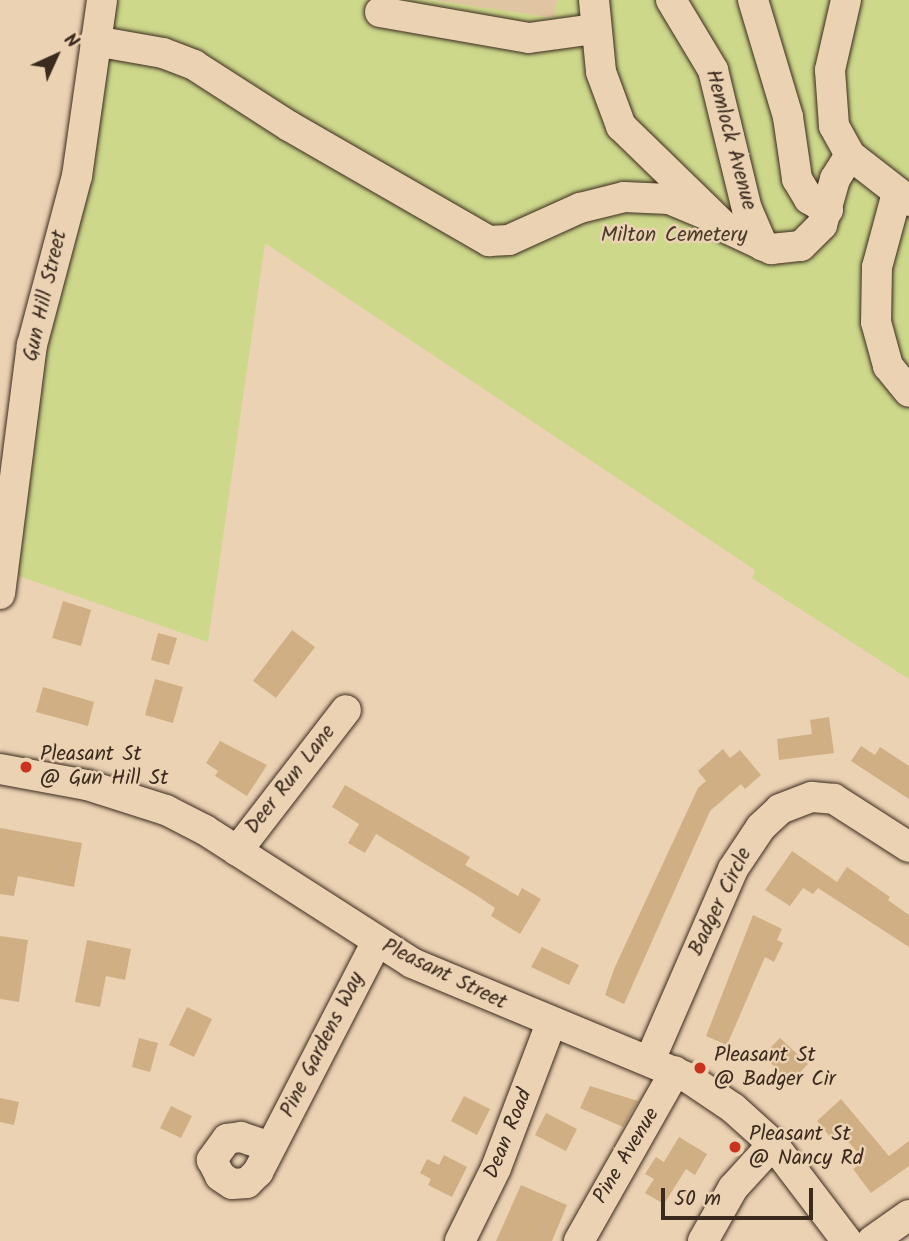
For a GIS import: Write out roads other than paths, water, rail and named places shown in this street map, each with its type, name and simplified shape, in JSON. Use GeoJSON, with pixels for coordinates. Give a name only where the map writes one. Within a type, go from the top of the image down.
{"type":"FeatureCollection","features":[{"type":"Feature","properties":{"kind":"street","name":"Gun Hill Street"},"geometry":{"type":"LineString","coordinates":[[0,594],[33,345],[77,176],[102,0]]}},
{"type":"Feature","properties":{"kind":"street"},"geometry":{"type":"LineString","coordinates":[[594,0],[595,29],[605,87],[621,126],[676,175],[710,216]]}},
{"type":"Feature","properties":{"kind":"street","name":"Hemlock Avenue"},"geometry":{"type":"LineString","coordinates":[[671,0],[718,83],[743,193],[763,246]]}},
{"type":"Feature","properties":{"kind":"street"},"geometry":{"type":"LineString","coordinates":[[753,0],[788,117],[797,179],[809,199],[828,210]]}},
{"type":"Feature","properties":{"kind":"street"},"geometry":{"type":"LineString","coordinates":[[845,0],[833,48],[830,98],[838,137],[850,155],[903,197],[877,267],[875,314],[888,366],[909,392]]}},
{"type":"Feature","properties":{"kind":"street"},"geometry":{"type":"LineString","coordinates":[[380,12],[528,38],[595,29]]}},
{"type":"Feature","properties":{"kind":"street"},"geometry":{"type":"LineString","coordinates":[[95,41],[163,52],[201,68],[289,126],[489,241],[509,240],[580,208],[624,197],[669,199],[710,216],[763,246],[779,251],[801,246],[818,231],[828,210],[835,179],[850,155]]}},
{"type":"Feature","properties":{"kind":"street","name":"Deer Run Lane"},"geometry":{"type":"LineString","coordinates":[[237,851],[346,710]]}},
{"type":"Feature","properties":{"kind":"street","name":"Pleasant Street"},"geometry":{"type":"LineString","coordinates":[[0,769],[128,796],[186,820],[376,943],[434,974],[662,1066],[726,1103],[773,1144],[847,1241]]}},
{"type":"Feature","properties":{"kind":"street","name":"Badger Circle"},"geometry":{"type":"LineString","coordinates":[[662,1066],[733,869],[761,827],[780,809],[812,797],[834,799],[909,847]]}},
{"type":"Feature","properties":{"kind":"street","name":"Pine Gardens Way"},"geometry":{"type":"LineString","coordinates":[[270,1147],[376,943]]}},
{"type":"Feature","properties":{"kind":"street","name":"Dean Road"},"geometry":{"type":"LineString","coordinates":[[460,1241],[496,1168],[551,1023]]}},
{"type":"Feature","properties":{"kind":"street","name":"Pine Avenue"},"geometry":{"type":"LineString","coordinates":[[579,1241],[662,1066]]}},
{"type":"Feature","properties":{"kind":"street"},"geometry":{"type":"LineString","coordinates":[[703,1241],[733,1188],[773,1144]]}},
{"type":"Feature","properties":{"kind":"street"},"geometry":{"type":"LineString","coordinates":[[872,1241],[909,1215]]}},
{"type":"Feature","properties":{"kind":"place","name":"Pleasant St @ Gun Hill St"},"geometry":{"type":"Point","coordinates":[26,767]}},
{"type":"Feature","properties":{"kind":"place","name":"Pleasant St @ Badger Cir"},"geometry":{"type":"Point","coordinates":[700,1068]}},
{"type":"Feature","properties":{"kind":"place","name":"Pleasant St @ Nancy Rd"},"geometry":{"type":"Point","coordinates":[735,1147]}},
{"type":"Feature","properties":{"kind":"park label","name":"Milton Cemetery"},"geometry":{"type":"Point","coordinates":[674,236]}}]}
